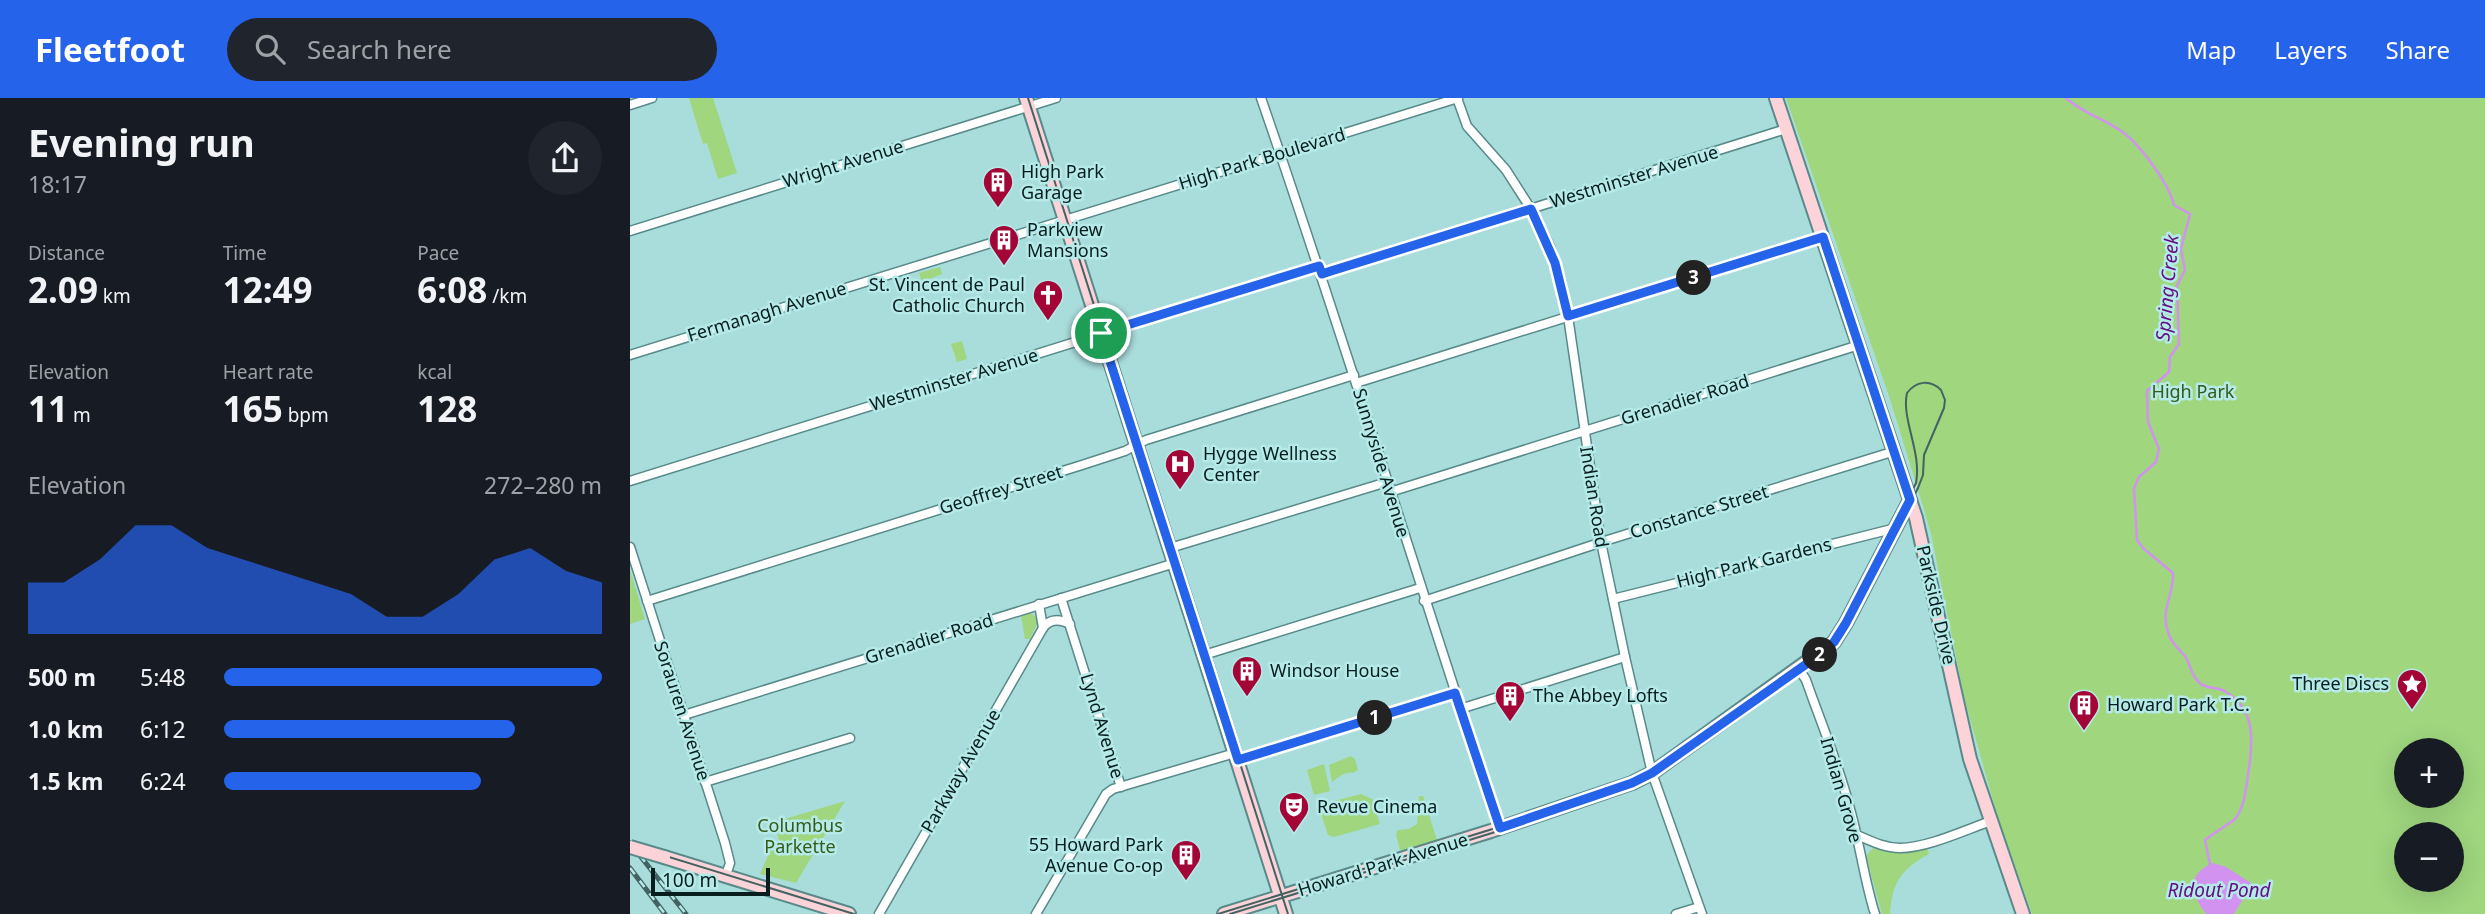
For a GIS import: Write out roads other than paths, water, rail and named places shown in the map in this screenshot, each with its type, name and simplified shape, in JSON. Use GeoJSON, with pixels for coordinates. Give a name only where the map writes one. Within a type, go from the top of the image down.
{"type":"FeatureCollection","features":[{"type":"Feature","properties":{"kind":"street"},"geometry":{"type":"LineString","coordinates":[[630,105],[652,98]]}},
{"type":"Feature","properties":{"kind":"street","name":"Wright Avenue"},"geometry":{"type":"LineString","coordinates":[[630,230],[1028,102],[1056,98]]}},
{"type":"Feature","properties":{"kind":"street","name":"Sunnyside Avenue"},"geometry":{"type":"LineString","coordinates":[[1261,98],[1320,270],[1424,601],[1500,828]]}},
{"type":"Feature","properties":{"kind":"street","name":"High Park Boulevard"},"geometry":{"type":"LineString","coordinates":[[1065,220],[1457,98]]}},
{"type":"Feature","properties":{"kind":"street","name":"Indian Road"},"geometry":{"type":"LineString","coordinates":[[1457,98],[1467,126],[1506,170],[1531,209],[1555,263],[1568,316],[1601,542],[1625,657],[1652,773],[1700,910]]}},
{"type":"Feature","properties":{"kind":"street","name":"Parkside Drive"},"geometry":{"type":"LineString","coordinates":[[1776,98],[1895,451],[1923,543],[1970,759],[2022,914]]}},
{"type":"Feature","properties":{"kind":"street"},"geometry":{"type":"LineString","coordinates":[[1028,102],[1286,914]]}},
{"type":"Feature","properties":{"kind":"street","name":"Westminster Avenue"},"geometry":{"type":"LineString","coordinates":[[630,481],[1101,333],[1531,209],[1786,129]]}},
{"type":"Feature","properties":{"kind":"street","name":"Fermanagh Avenue"},"geometry":{"type":"LineString","coordinates":[[630,355],[1065,220]]}},
{"type":"Feature","properties":{"kind":"street","name":"Geoffrey Street"},"geometry":{"type":"LineString","coordinates":[[648,601],[1125,451],[1136,444],[1823,237]]}},
{"type":"Feature","properties":{"kind":"street","name":"Grenadier Road"},"geometry":{"type":"LineString","coordinates":[[1390,492],[1859,345]]}},
{"type":"Feature","properties":{"kind":"street","name":"Constance Street"},"geometry":{"type":"LineString","coordinates":[[1424,601],[1601,542],[1895,451]]}},
{"type":"Feature","properties":{"kind":"street"},"geometry":{"type":"LineString","coordinates":[[1170,548],[1387,482]]}},
{"type":"Feature","properties":{"kind":"street","name":"Howard Park Avenue"},"geometry":{"type":"LineString","coordinates":[[1224,914],[1500,828],[1632,783],[1652,773],[1822,653],[1841,634],[1910,500]]}},
{"type":"Feature","properties":{"kind":"street","name":"High Park Gardens"},"geometry":{"type":"LineString","coordinates":[[1613,599],[1896,528]]}},
{"type":"Feature","properties":{"kind":"street","name":"Sorauren Avenue"},"geometry":{"type":"LineString","coordinates":[[630,547],[730,863],[726,875]]}},
{"type":"Feature","properties":{"kind":"street","name":"Grenadier Road"},"geometry":{"type":"LineString","coordinates":[[684,715],[1175,563]]}},
{"type":"Feature","properties":{"kind":"street"},"geometry":{"type":"LineString","coordinates":[[1204,655],[1420,588]]}},
{"type":"Feature","properties":{"kind":"street","name":"Lynd Avenue"},"geometry":{"type":"LineString","coordinates":[[1036,914],[1106,794],[1121,787],[1061,598]]}},
{"type":"Feature","properties":{"kind":"street"},"geometry":{"type":"LineString","coordinates":[[1040,604],[1043,628]]}},
{"type":"Feature","properties":{"kind":"street"},"geometry":{"type":"LineString","coordinates":[[1043,628],[1051,621],[1061,620],[1070,624]]}},
{"type":"Feature","properties":{"kind":"street","name":"Parkway Avenue"},"geometry":{"type":"LineString","coordinates":[[879,914],[1043,628]]}},
{"type":"Feature","properties":{"kind":"street"},"geometry":{"type":"LineString","coordinates":[[1460,709],[1625,657]]}},
{"type":"Feature","properties":{"kind":"street","name":"Indian Grove"},"geometry":{"type":"LineString","coordinates":[[1799,669],[1806,680],[1844,786],[1875,914]]}},
{"type":"Feature","properties":{"kind":"street"},"geometry":{"type":"LineString","coordinates":[[1121,787],[1292,744],[1455,693]]}},
{"type":"Feature","properties":{"kind":"street"},"geometry":{"type":"LineString","coordinates":[[705,782],[850,738]]}},
{"type":"Feature","properties":{"kind":"street"},"geometry":{"type":"LineString","coordinates":[[1857,835],[1877,844],[1901,848],[1920,845],[1991,821]]}},
{"type":"Feature","properties":{"kind":"street"},"geometry":{"type":"LineString","coordinates":[[630,847],[849,914]]}},
{"type":"Feature","properties":{"kind":"street"},"geometry":{"type":"LineString","coordinates":[[1676,914],[1700,910]]}},
{"type":"Feature","properties":{"kind":"water","name":"Ridout Pond"},"geometry":{"type":"Polygon","coordinates":[[[2213,863],[2226,867],[2251,883],[2234,914],[2206,914],[2194,892],[2193,886],[2198,873],[2213,863]]]}},
{"type":"Feature","properties":{"kind":"waterway","name":"Spring Creek"},"geometry":{"type":"LineString","coordinates":[[2066,98],[2131,139],[2160,176],[2174,205],[2190,214],[2181,249],[2185,270],[2177,286],[2179,344],[2170,357],[2169,372],[2147,391],[2148,422],[2159,449],[2156,462],[2139,477],[2134,488],[2137,540],[2173,573],[2166,610],[2166,626],[2171,638],[2185,656],[2199,682],[2223,690],[2235,699],[2242,707],[2250,726],[2250,757],[2243,801],[2235,819],[2205,840],[2210,864]]}},
{"type":"Feature","properties":{"kind":"tram line"},"geometry":{"type":"LineString","coordinates":[[1028,98],[1288,914]]}},
{"type":"Feature","properties":{"kind":"tram line"},"geometry":{"type":"LineString","coordinates":[[1218,914],[1499,827],[1626,784],[1665,763],[1831,642],[1843,626],[1916,483],[1916,460],[1907,414],[1907,393],[1923,383],[1932,384],[1941,390],[1945,400],[1944,408],[1924,455],[1923,475],[1918,488],[1845,630],[1835,644],[1817,659],[1661,770],[1635,784],[1492,833],[1230,914]]}},
{"type":"Feature","properties":{"kind":"tram line"},"geometry":{"type":"LineString","coordinates":[[630,845],[854,914]]}},
{"type":"Feature","properties":{"kind":"railway"},"geometry":{"type":"LineString","coordinates":[[630,843],[686,914]]}},
{"type":"Feature","properties":{"kind":"railway"},"geometry":{"type":"LineString","coordinates":[[630,868],[665,914]]}},
{"type":"Feature","properties":{"kind":"place","name":"High Park Garage"},"geometry":{"type":"Point","coordinates":[998,209]}},
{"type":"Feature","properties":{"kind":"place","name":"Parkview Mansions"},"geometry":{"type":"Point","coordinates":[1004,267]}},
{"type":"Feature","properties":{"kind":"place","name":"St. Vincent de Paul Catholic Church"},"geometry":{"type":"Point","coordinates":[1048,322]}},
{"type":"Feature","properties":{"kind":"place","name":"Hygge Wellness Center"},"geometry":{"type":"Point","coordinates":[1180,491]}},
{"type":"Feature","properties":{"kind":"place","name":"Windsor House"},"geometry":{"type":"Point","coordinates":[1247,698]}},
{"type":"Feature","properties":{"kind":"place","name":"Three Discs"},"geometry":{"type":"Point","coordinates":[2412,711]}},
{"type":"Feature","properties":{"kind":"place","name":"The Abbey Lofts"},"geometry":{"type":"Point","coordinates":[1510,723]}},
{"type":"Feature","properties":{"kind":"place","name":"Howard Park T.C."},"geometry":{"type":"Point","coordinates":[2084,732]}},
{"type":"Feature","properties":{"kind":"place","name":"Revue Cinema"},"geometry":{"type":"Point","coordinates":[1294,834]}},
{"type":"Feature","properties":{"kind":"place","name":"55 Howard Park Avenue Co-op"},"geometry":{"type":"Point","coordinates":[1186,882]}},
{"type":"Feature","properties":{"kind":"park label","name":"High Park"},"geometry":{"type":"Point","coordinates":[2193,392]}},
{"type":"Feature","properties":{"kind":"park label","name":"Columbus Parkette"},"geometry":{"type":"Point","coordinates":[800,836]}}]}
